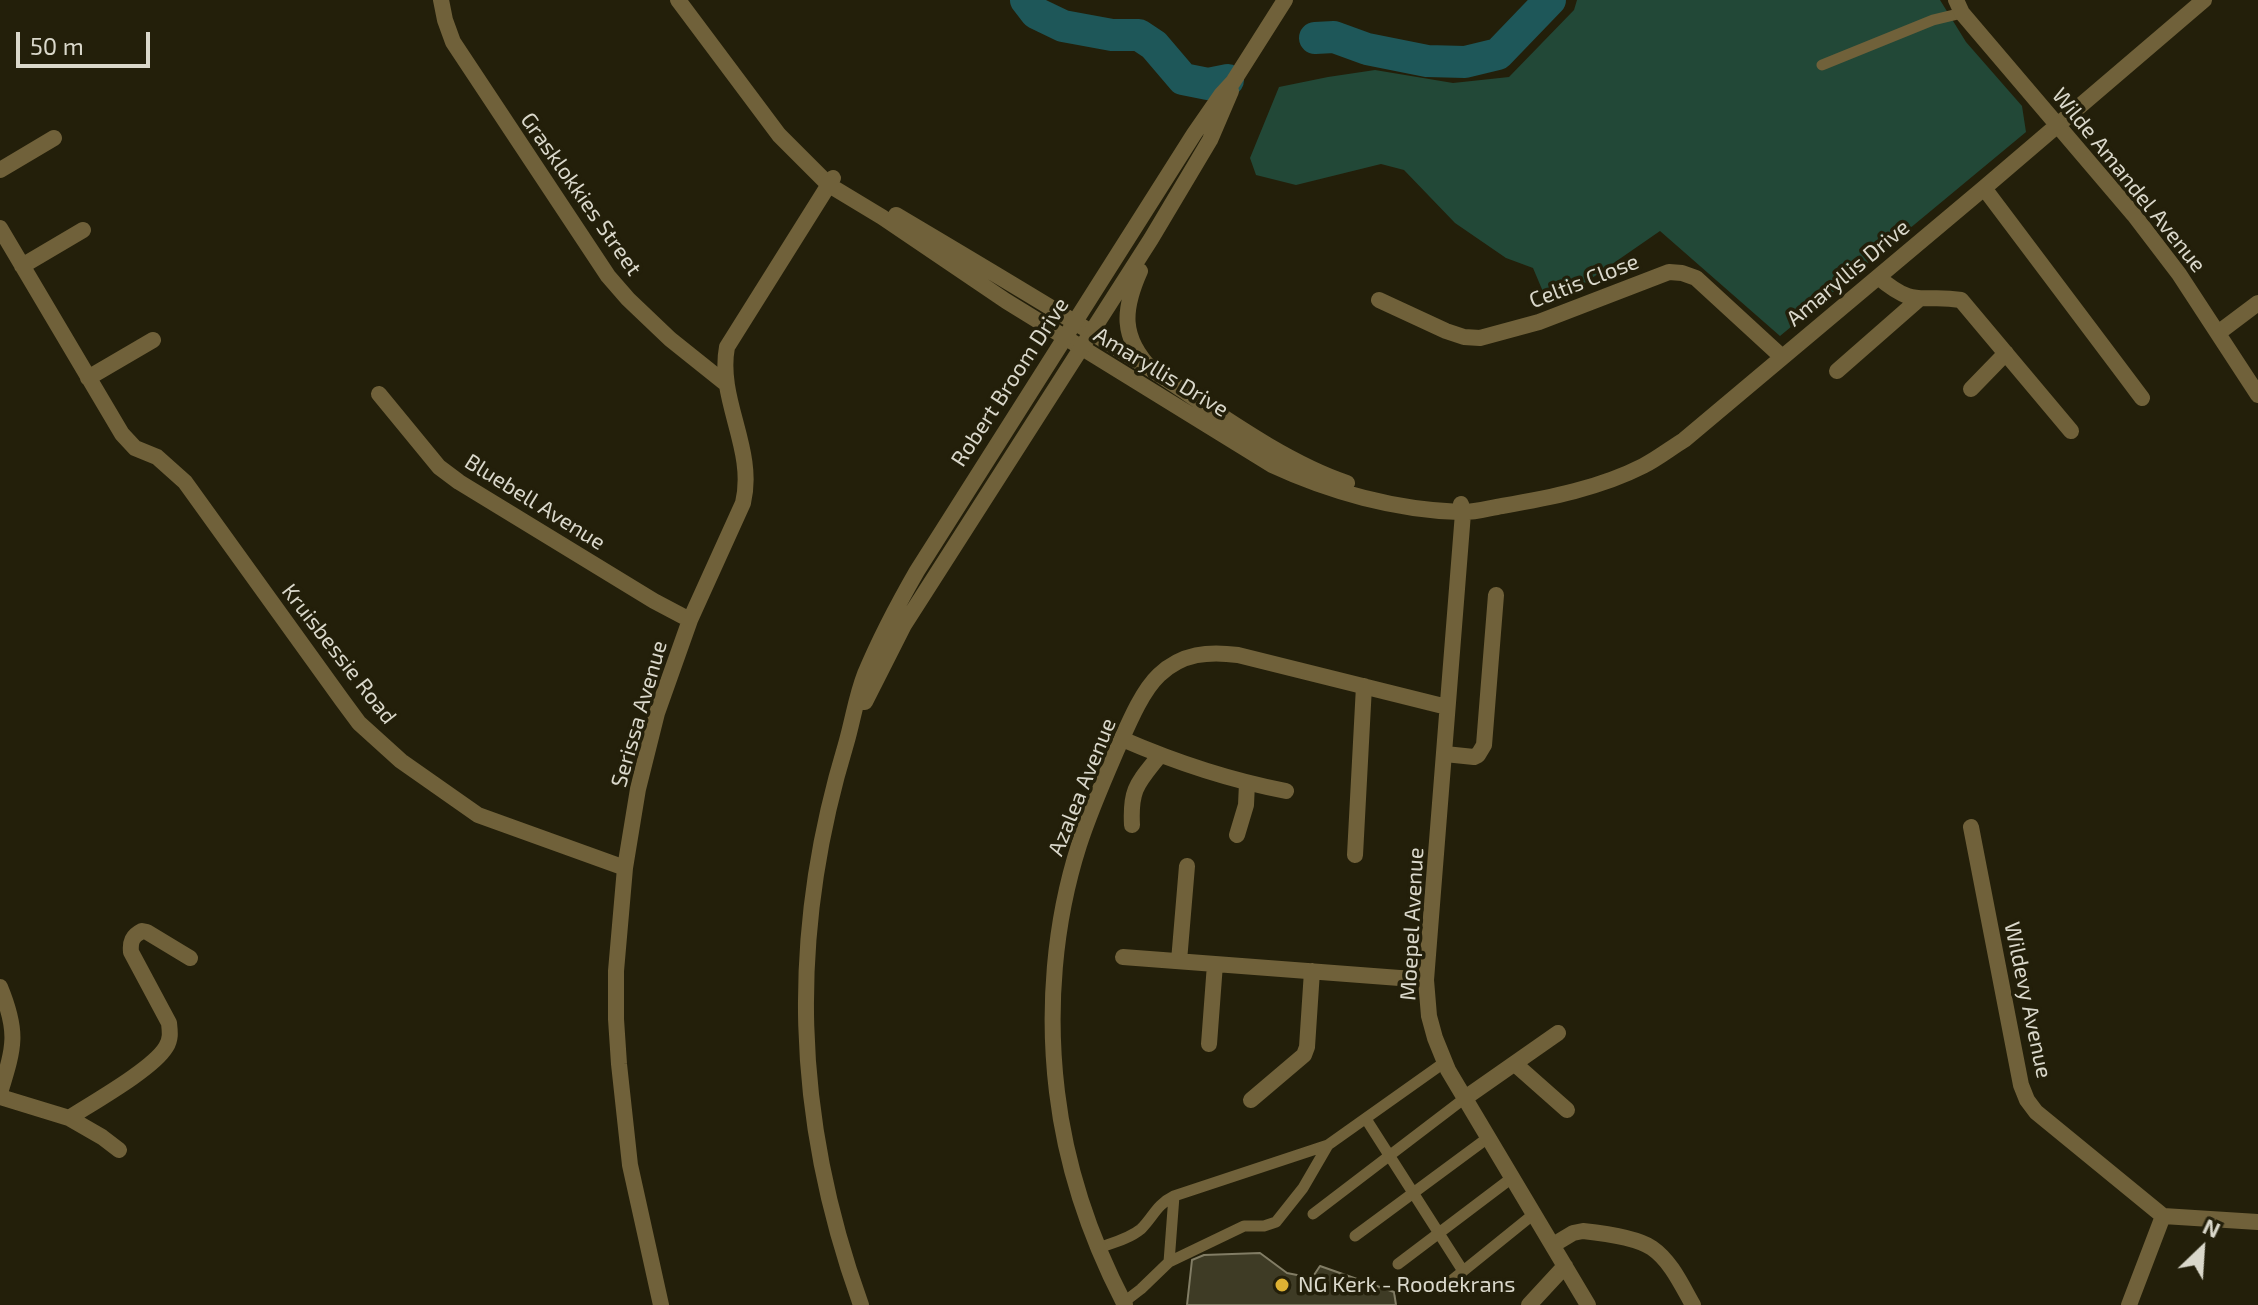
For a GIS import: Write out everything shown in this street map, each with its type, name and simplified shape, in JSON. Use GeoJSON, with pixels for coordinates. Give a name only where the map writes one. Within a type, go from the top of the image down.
{"type":"FeatureCollection","features":[{"type":"Feature","properties":{"kind":"street","name":"Grasklokkies Street"},"geometry":{"type":"LineString","coordinates":[[441,0],[453,42],[591,254],[628,299],[670,339],[725,383]]}},
{"type":"Feature","properties":{"kind":"street","name":"Amaryllis Drive"},"geometry":{"type":"LineString","coordinates":[[678,0],[779,135],[811,166],[981,285],[1080,348],[1272,465],[1322,486],[1402,505],[1482,509],[1535,500],[1607,481],[1643,466],[1684,440],[2204,0]]}},
{"type":"Feature","properties":{"kind":"street","name":"Robert Broom Drive"},"geometry":{"type":"LineString","coordinates":[[861,1305],[832,1213],[816,1140],[805,1027],[807,957],[818,857],[833,788],[864,676],[904,595],[959,503],[1194,134],[1233,82],[1285,0]]}},
{"type":"Feature","properties":{"kind":"street","name":"Wilde Amandel Avenue"},"geometry":{"type":"LineString","coordinates":[[1959,6],[2134,215],[2179,274],[2258,395]]}},
{"type":"Feature","properties":{"kind":"street","name":"Robert Broom Drive"},"geometry":{"type":"LineString","coordinates":[[852,721],[904,625],[1151,239],[1210,140],[1233,82]]}},
{"type":"Feature","properties":{"kind":"street"},"geometry":{"type":"LineString","coordinates":[[0,170],[54,138]]}},
{"type":"Feature","properties":{"kind":"street","name":"Serissa Avenue"},"geometry":{"type":"LineString","coordinates":[[661,1305],[630,1165],[619,1064],[616,971],[625,868],[638,789],[657,713],[690,620],[743,503],[747,487],[745,457],[725,383],[727,347],[831,181]]}},
{"type":"Feature","properties":{"kind":"street","name":"Amaryllis Drive"},"geometry":{"type":"LineString","coordinates":[[831,181],[1075,322],[1235,424],[1331,478],[1373,491],[1462,508]]}},
{"type":"Feature","properties":{"kind":"street"},"geometry":{"type":"LineString","coordinates":[[1984,188],[2142,398]]}},
{"type":"Feature","properties":{"kind":"street","name":"Kruisbessie Road"},"geometry":{"type":"LineString","coordinates":[[0,228],[122,434],[135,448],[157,457],[185,482],[359,723],[425,780],[478,815],[625,868]]}},
{"type":"Feature","properties":{"kind":"street"},"geometry":{"type":"LineString","coordinates":[[22,266],[83,230]]}},
{"type":"Feature","properties":{"kind":"street"},"geometry":{"type":"LineString","coordinates":[[1151,239],[1130,292],[1127,313],[1134,344],[1142,360],[1152,370]]}},
{"type":"Feature","properties":{"kind":"street","name":"Celtis Close"},"geometry":{"type":"LineString","coordinates":[[1379,300],[1446,331],[1480,338],[1539,322],[1669,272],[1682,273],[1696,278],[1782,357]]}},
{"type":"Feature","properties":{"kind":"street"},"geometry":{"type":"LineString","coordinates":[[1878,277],[1900,295],[1918,300],[1961,300],[2071,431]]}},
{"type":"Feature","properties":{"kind":"street"},"geometry":{"type":"LineString","coordinates":[[1837,371],[1918,300]]}},
{"type":"Feature","properties":{"kind":"street"},"geometry":{"type":"LineString","coordinates":[[2218,333],[2258,303]]}},
{"type":"Feature","properties":{"kind":"street"},"geometry":{"type":"LineString","coordinates":[[88,378],[153,340]]}},
{"type":"Feature","properties":{"kind":"street"},"geometry":{"type":"LineString","coordinates":[[1971,389],[2006,353]]}},
{"type":"Feature","properties":{"kind":"street","name":"Bluebell Avenue"},"geometry":{"type":"LineString","coordinates":[[379,394],[439,467],[459,482],[690,620]]}},
{"type":"Feature","properties":{"kind":"street","name":"Moepel Avenue"},"geometry":{"type":"LineString","coordinates":[[1462,508],[1426,980],[1429,1016],[1445,1062],[1588,1305]]}},
{"type":"Feature","properties":{"kind":"street"},"geometry":{"type":"LineString","coordinates":[[1445,754],[1474,757],[1484,745],[1496,595]]}},
{"type":"Feature","properties":{"kind":"street","name":"Azalea Avenue"},"geometry":{"type":"LineString","coordinates":[[1125,1304],[1098,1248],[1069,1163],[1053,1047],[1054,993],[1059,935],[1072,871],[1094,803],[1145,694],[1158,676],[1171,666],[1199,653],[1218,652],[1447,707]]}},
{"type":"Feature","properties":{"kind":"street"},"geometry":{"type":"LineString","coordinates":[[1355,855],[1364,686]]}},
{"type":"Feature","properties":{"kind":"street"},"geometry":{"type":"LineString","coordinates":[[1122,739],[1160,755],[1247,783],[1286,791]]}},
{"type":"Feature","properties":{"kind":"street"},"geometry":{"type":"LineString","coordinates":[[1132,825],[1134,789],[1160,755]]}},
{"type":"Feature","properties":{"kind":"street"},"geometry":{"type":"LineString","coordinates":[[1237,835],[1246,805],[1247,783]]}},
{"type":"Feature","properties":{"kind":"street","name":"Wildevy Avenue"},"geometry":{"type":"LineString","coordinates":[[1971,827],[2021,1085],[2027,1100],[2036,1112],[2163,1216]]}},
{"type":"Feature","properties":{"kind":"street"},"geometry":{"type":"LineString","coordinates":[[1179,961],[1187,866]]}},
{"type":"Feature","properties":{"kind":"street"},"geometry":{"type":"LineString","coordinates":[[69,1118],[135,1075],[168,1044],[169,1023],[131,952],[132,938],[147,932],[190,958]]}},
{"type":"Feature","properties":{"kind":"street"},"geometry":{"type":"LineString","coordinates":[[1123,957],[1426,980]]}},
{"type":"Feature","properties":{"kind":"street"},"geometry":{"type":"LineString","coordinates":[[1209,1044],[1215,964]]}},
{"type":"Feature","properties":{"kind":"street"},"geometry":{"type":"LineString","coordinates":[[1251,1100],[1304,1055],[1312,971]]}},
{"type":"Feature","properties":{"kind":"street"},"geometry":{"type":"LineString","coordinates":[[0,987],[13,1025],[14,1047],[0,1095],[69,1118],[119,1150]]}},
{"type":"Feature","properties":{"kind":"street"},"geometry":{"type":"LineString","coordinates":[[1465,1098],[1558,1033]]}},
{"type":"Feature","properties":{"kind":"street"},"geometry":{"type":"LineString","coordinates":[[1515,1064],[1567,1110]]}},
{"type":"Feature","properties":{"kind":"street"},"geometry":{"type":"LineString","coordinates":[[2129,1305],[2163,1216],[2258,1222]]}},
{"type":"Feature","properties":{"kind":"street"},"geometry":{"type":"LineString","coordinates":[[1553,1245],[1573,1233],[1583,1231],[1645,1245],[1659,1254],[1677,1276],[1693,1305]]}},
{"type":"Feature","properties":{"kind":"street"},"geometry":{"type":"LineString","coordinates":[[1529,1305],[1565,1266]]}},
{"type":"Feature","properties":{"kind":"lane"},"geometry":{"type":"LineString","coordinates":[[1822,65],[1933,20],[1959,6]]}},
{"type":"Feature","properties":{"kind":"lane"},"geometry":{"type":"LineString","coordinates":[[1098,1248],[1132,1236],[1162,1202],[1174,1196],[1328,1145],[1445,1062]]}},
{"type":"Feature","properties":{"kind":"lane"},"geometry":{"type":"LineString","coordinates":[[1313,1214],[1465,1098]]}},
{"type":"Feature","properties":{"kind":"lane"},"geometry":{"type":"LineString","coordinates":[[1366,1119],[1463,1271]]}},
{"type":"Feature","properties":{"kind":"lane"},"geometry":{"type":"LineString","coordinates":[[1355,1236],[1489,1137]]}},
{"type":"Feature","properties":{"kind":"lane"},"geometry":{"type":"LineString","coordinates":[[1125,1304],[1169,1262],[1244,1226],[1264,1226],[1276,1222],[1303,1188],[1328,1145]]}},
{"type":"Feature","properties":{"kind":"lane"},"geometry":{"type":"LineString","coordinates":[[1398,1264],[1513,1177]]}},
{"type":"Feature","properties":{"kind":"lane"},"geometry":{"type":"LineString","coordinates":[[1169,1262],[1174,1196]]}},
{"type":"Feature","properties":{"kind":"lane"},"geometry":{"type":"LineString","coordinates":[[1441,1289],[1535,1213]]}},
{"type":"Feature","properties":{"kind":"green space"},"geometry":{"type":"Polygon","coordinates":[[[1577,0],[1940,0],[1966,42],[2022,106],[2026,132],[1780,336],[1660,231],[1579,287],[1544,294],[1533,268],[1506,258],[1455,223],[1404,170],[1381,164],[1296,185],[1256,175],[1250,158],[1279,87],[1375,70],[1453,83],[1509,77],[1574,10],[1577,0]]]}},
{"type":"Feature","properties":{"kind":"building","name":"NG Kerk - Roodekrans"},"geometry":{"type":"Polygon","coordinates":[[[1260,1253],[1287,1273],[1312,1278],[1320,1266],[1394,1292],[1396,1305],[1187,1305],[1192,1260],[1204,1255],[1260,1253]]]}},
{"type":"Feature","properties":{"kind":"waterway"},"geometry":{"type":"LineString","coordinates":[[1026,0],[1036,13],[1063,26],[1112,35],[1139,35],[1154,45],[1183,79],[1208,84],[1228,80]]}},
{"type":"Feature","properties":{"kind":"waterway"},"geometry":{"type":"LineString","coordinates":[[1315,38],[1334,37],[1367,49],[1427,61],[1465,62],[1498,54],[1550,0]]}},
{"type":"Feature","properties":{"kind":"place","name":"NG Kerk - Roodekrans"},"geometry":{"type":"Point","coordinates":[1282,1285]}}]}
